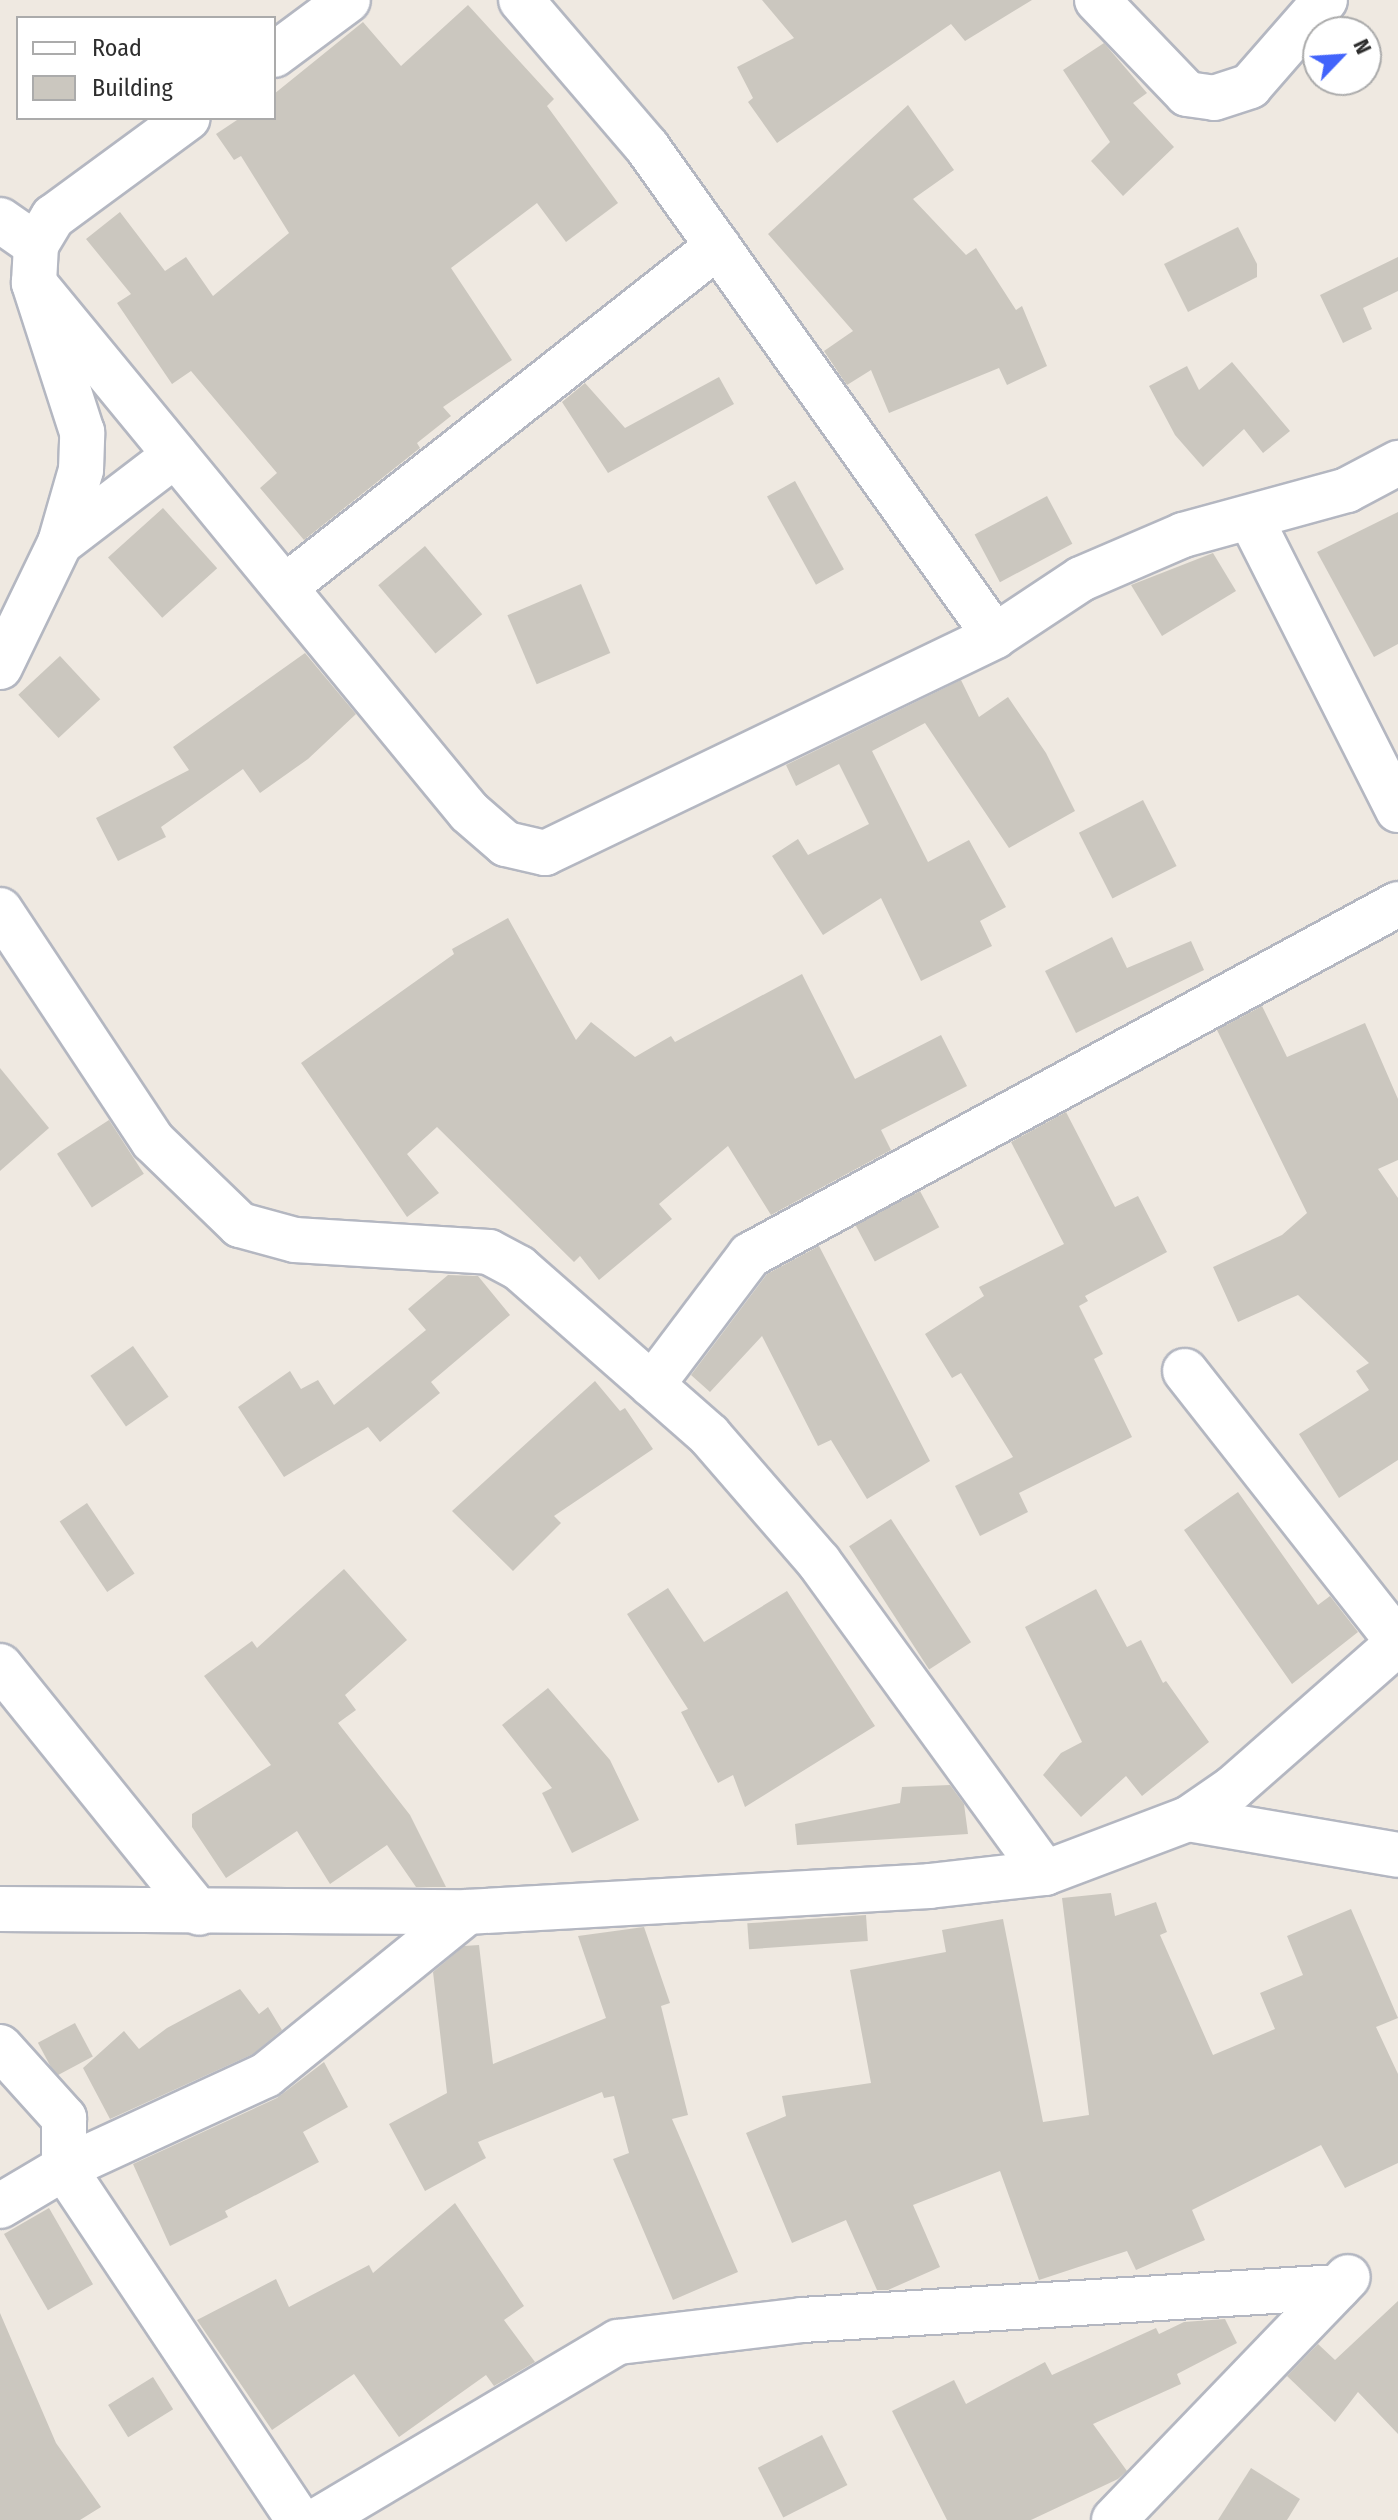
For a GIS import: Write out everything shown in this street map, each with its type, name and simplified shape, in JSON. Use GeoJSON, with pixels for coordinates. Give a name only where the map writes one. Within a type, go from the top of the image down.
{"type":"FeatureCollection","features":[{"type":"Feature","properties":{"kind":"street"},"geometry":{"type":"LineString","coordinates":[[276,54],[348,0]]}},
{"type":"Feature","properties":{"kind":"street"},"geometry":{"type":"LineString","coordinates":[[521,0],[647,147],[995,636]]}},
{"type":"Feature","properties":{"kind":"street"},"geometry":{"type":"LineString","coordinates":[[1097,0],[1187,94],[1214,98],[1250,86],[1325,0]]}},
{"type":"Feature","properties":{"kind":"street"},"geometry":{"type":"LineString","coordinates":[[0,667],[60,543],[81,470],[82,432],[35,264],[53,217],[185,120]]}},
{"type":"Feature","properties":{"kind":"street"},"geometry":{"type":"LineString","coordinates":[[0,220],[175,455],[469,812],[506,844],[545,853],[995,636],[1081,579],[1183,535],[1251,519],[1347,490],[1398,463]]}},
{"type":"Feature","properties":{"kind":"street"},"geometry":{"type":"LineString","coordinates":[[285,587],[718,246]]}},
{"type":"Feature","properties":{"kind":"street"},"geometry":{"type":"LineString","coordinates":[[60,543],[175,455]]}},
{"type":"Feature","properties":{"kind":"street"},"geometry":{"type":"LineString","coordinates":[[1251,519],[1398,810]]}},
{"type":"Feature","properties":{"kind":"street"},"geometry":{"type":"LineString","coordinates":[[652,1385],[750,1255],[1398,904]]}},
{"type":"Feature","properties":{"kind":"street"},"geometry":{"type":"LineString","coordinates":[[0,910],[153,1141],[240,1225],[295,1240],[489,1252],[519,1268],[709,1435],[819,1562],[1045,1873]]}},
{"type":"Feature","properties":{"kind":"street"},"geometry":{"type":"LineString","coordinates":[[0,1909],[199,1913],[467,1912],[929,1886],[1045,1873],[1188,1819],[1233,1788],[1398,1642],[1185,1371]]}},
{"type":"Feature","properties":{"kind":"street"},"geometry":{"type":"LineString","coordinates":[[0,1666],[199,1913]]}},
{"type":"Feature","properties":{"kind":"street"},"geometry":{"type":"LineString","coordinates":[[1188,1819],[1398,1855]]}},
{"type":"Feature","properties":{"kind":"street"},"geometry":{"type":"LineString","coordinates":[[0,2206],[64,2168],[266,2075],[467,1912]]}},
{"type":"Feature","properties":{"kind":"street"},"geometry":{"type":"LineString","coordinates":[[0,2047],[64,2118],[64,2168],[299,2520]]}},
{"type":"Feature","properties":{"kind":"street"},"geometry":{"type":"LineString","coordinates":[[318,2520],[618,2342],[802,2320],[1344,2282],[1114,2520]]}},
{"type":"Feature","properties":{"kind":"building"},"geometry":{"type":"Polygon","coordinates":[[[762,0],[1032,0],[965,41],[951,24],[777,143],[748,102],[753,98],[737,67],[794,38],[762,0]]]}},
{"type":"Feature","properties":{"kind":"building"},"geometry":{"type":"Polygon","coordinates":[[[468,5],[554,99],[547,106],[618,203],[566,242],[537,203],[451,268],[512,360],[443,407],[451,416],[417,443],[420,448],[304,540],[260,488],[277,473],[191,371],[172,384],[117,303],[131,294],[86,239],[120,212],[165,271],[186,257],[213,296],[289,233],[241,156],[234,160],[216,134],[237,120],[276,120],[276,92],[363,22],[401,66],[468,5]]]}},
{"type":"Feature","properties":{"kind":"building"},"geometry":{"type":"Polygon","coordinates":[[[1104,43],[1147,93],[1133,103],[1174,147],[1123,196],[1091,161],[1110,142],[1063,70],[1104,43]]]}},
{"type":"Feature","properties":{"kind":"building"},"geometry":{"type":"Polygon","coordinates":[[[908,105],[954,170],[913,199],[966,255],[976,248],[1016,310],[1022,306],[1047,366],[1007,385],[999,368],[889,413],[871,370],[847,385],[842,378],[824,351],[853,331],[768,234],[908,105]]]}},
{"type":"Feature","properties":{"kind":"building"},"geometry":{"type":"Polygon","coordinates":[[[1238,227],[1257,264],[1257,277],[1188,312],[1164,264],[1238,227]]]}},
{"type":"Feature","properties":{"kind":"building"},"geometry":{"type":"Polygon","coordinates":[[[1398,257],[1398,291],[1363,308],[1372,329],[1343,343],[1320,295],[1398,257]]]}},
{"type":"Feature","properties":{"kind":"building"},"geometry":{"type":"Polygon","coordinates":[[[1232,362],[1290,431],[1263,453],[1244,429],[1203,467],[1175,435],[1149,386],[1187,366],[1199,390],[1232,362]]]}},
{"type":"Feature","properties":{"kind":"building"},"geometry":{"type":"Polygon","coordinates":[[[719,377],[734,404],[608,473],[562,402],[585,383],[625,428],[719,377]]]}},
{"type":"Feature","properties":{"kind":"building"},"geometry":{"type":"Polygon","coordinates":[[[795,481],[844,569],[816,585],[767,497],[795,481]]]}},
{"type":"Feature","properties":{"kind":"building"},"geometry":{"type":"Polygon","coordinates":[[[1047,496],[1072,544],[1000,582],[975,534],[1047,496]]]}},
{"type":"Feature","properties":{"kind":"building"},"geometry":{"type":"Polygon","coordinates":[[[163,508],[217,568],[162,618],[108,558],[163,508]]]}},
{"type":"Feature","properties":{"kind":"building"},"geometry":{"type":"Polygon","coordinates":[[[1398,512],[1398,644],[1374,657],[1317,552],[1398,512]]]}},
{"type":"Feature","properties":{"kind":"building"},"geometry":{"type":"Polygon","coordinates":[[[425,546],[482,614],[435,653],[378,585],[425,546]]]}},
{"type":"Feature","properties":{"kind":"building"},"geometry":{"type":"Polygon","coordinates":[[[1213,553],[1236,591],[1162,636],[1131,585],[1213,553]]]}},
{"type":"Feature","properties":{"kind":"building"},"geometry":{"type":"Polygon","coordinates":[[[581,584],[610,653],[537,684],[507,615],[581,584]]]}},
{"type":"Feature","properties":{"kind":"building"},"geometry":{"type":"Polygon","coordinates":[[[305,653],[356,714],[308,759],[260,793],[243,769],[161,827],[166,837],[118,861],[96,818],[189,770],[173,747],[305,653]]]}},
{"type":"Feature","properties":{"kind":"building"},"geometry":{"type":"Polygon","coordinates":[[[60,656],[100,699],[59,738],[18,695],[60,656]]]}},
{"type":"Feature","properties":{"kind":"building"},"geometry":{"type":"Polygon","coordinates":[[[961,680],[979,717],[1008,697],[1046,753],[1075,811],[1009,848],[925,723],[872,751],[928,862],[969,840],[1006,907],[980,921],[992,946],[921,981],[881,898],[823,935],[772,856],[798,839],[808,855],[869,824],[839,764],[796,786],[786,765],[961,680]]]}},
{"type":"Feature","properties":{"kind":"building"},"geometry":{"type":"Polygon","coordinates":[[[1143,800],[1177,866],[1112,899],[1079,833],[1143,800]]]}},
{"type":"Feature","properties":{"kind":"building"},"geometry":{"type":"Polygon","coordinates":[[[508,918],[576,1040],[591,1022],[635,1057],[671,1036],[675,1042],[802,974],[855,1079],[941,1035],[967,1086],[881,1130],[891,1150],[771,1215],[728,1146],[659,1204],[672,1219],[599,1280],[580,1256],[574,1262],[437,1127],[407,1154],[439,1193],[407,1217],[301,1063],[454,954],[452,949],[508,918]]]}},
{"type":"Feature","properties":{"kind":"building"},"geometry":{"type":"Polygon","coordinates":[[[1112,937],[1127,968],[1191,941],[1204,970],[1076,1033],[1045,971],[1112,937]]]}},
{"type":"Feature","properties":{"kind":"building"},"geometry":{"type":"Polygon","coordinates":[[[1262,1006],[1287,1057],[1365,1023],[1398,1099],[1398,1160],[1378,1169],[1398,1198],[1398,1460],[1339,1498],[1299,1434],[1369,1390],[1356,1371],[1369,1363],[1298,1295],[1238,1322],[1213,1267],[1282,1235],[1307,1213],[1217,1030],[1262,1006]]]}},
{"type":"Feature","properties":{"kind":"building"},"geometry":{"type":"Polygon","coordinates":[[[0,1068],[49,1128],[0,1171],[0,1068]]]}},
{"type":"Feature","properties":{"kind":"building"},"geometry":{"type":"Polygon","coordinates":[[[1066,1112],[1115,1207],[1138,1196],[1167,1252],[1085,1296],[1088,1301],[1079,1306],[1103,1354],[1094,1359],[1132,1437],[1019,1493],[1028,1512],[980,1536],[955,1486],[1013,1457],[961,1373],[952,1378],[925,1334],[984,1296],[979,1287],[1064,1244],[1011,1142],[1066,1112]]]}},
{"type":"Feature","properties":{"kind":"building"},"geometry":{"type":"Polygon","coordinates":[[[109,1120],[144,1174],[92,1207],[57,1154],[109,1120]]]}},
{"type":"Feature","properties":{"kind":"building"},"geometry":{"type":"Polygon","coordinates":[[[920,1191],[939,1227],[875,1261],[856,1225],[920,1191]]]}},
{"type":"Feature","properties":{"kind":"building"},"geometry":{"type":"Polygon","coordinates":[[[819,1246],[930,1461],[867,1499],[831,1440],[818,1446],[762,1336],[710,1392],[691,1375],[767,1274],[819,1246]]]}},
{"type":"Feature","properties":{"kind":"building"},"geometry":{"type":"Polygon","coordinates":[[[448,1275],[478,1276],[510,1315],[431,1382],[440,1393],[380,1442],[368,1427],[284,1477],[238,1407],[290,1371],[301,1389],[318,1380],[334,1405],[426,1330],[408,1309],[448,1275]]]}},
{"type":"Feature","properties":{"kind":"building"},"geometry":{"type":"Polygon","coordinates":[[[133,1346],[169,1397],[126,1427],[90,1376],[133,1346]]]}},
{"type":"Feature","properties":{"kind":"building"},"geometry":{"type":"Polygon","coordinates":[[[595,1381],[620,1411],[625,1408],[653,1449],[554,1516],[561,1523],[513,1571],[452,1511],[595,1381]]]}},
{"type":"Feature","properties":{"kind":"building"},"geometry":{"type":"Polygon","coordinates":[[[1238,1492],[1318,1605],[1330,1596],[1358,1632],[1292,1684],[1184,1530],[1238,1492]]]}},
{"type":"Feature","properties":{"kind":"building"},"geometry":{"type":"Polygon","coordinates":[[[87,1503],[135,1573],[107,1592],[60,1521],[87,1503]]]}},
{"type":"Feature","properties":{"kind":"building"},"geometry":{"type":"Polygon","coordinates":[[[891,1519],[971,1642],[929,1670],[849,1546],[891,1519]]]}},
{"type":"Feature","properties":{"kind":"building"},"geometry":{"type":"Polygon","coordinates":[[[344,1569],[407,1640],[345,1695],[356,1710],[338,1723],[410,1815],[446,1887],[416,1887],[387,1845],[330,1884],[297,1831],[226,1878],[192,1827],[192,1814],[271,1765],[204,1676],[252,1641],[257,1648],[344,1569]]]}},
{"type":"Feature","properties":{"kind":"building"},"geometry":{"type":"Polygon","coordinates":[[[668,1588],[704,1642],[787,1591],[875,1726],[745,1807],[733,1775],[718,1783],[681,1712],[688,1709],[627,1614],[668,1588]]]}},
{"type":"Feature","properties":{"kind":"building"},"geometry":{"type":"Polygon","coordinates":[[[1096,1589],[1127,1647],[1141,1640],[1163,1683],[1166,1681],[1209,1742],[1142,1796],[1126,1776],[1081,1817],[1043,1775],[1061,1753],[1082,1742],[1025,1627],[1096,1589]]]}},
{"type":"Feature","properties":{"kind":"building"},"geometry":{"type":"Polygon","coordinates":[[[548,1688],[610,1760],[639,1820],[572,1853],[542,1793],[552,1788],[502,1725],[548,1688]]]}},
{"type":"Feature","properties":{"kind":"building"},"geometry":{"type":"Polygon","coordinates":[[[950,1785],[964,1804],[968,1834],[797,1845],[795,1824],[900,1803],[902,1787],[950,1785]]]}},
{"type":"Feature","properties":{"kind":"building"},"geometry":{"type":"Polygon","coordinates":[[[1111,1893],[1115,1916],[1156,1902],[1167,1932],[1160,1935],[1213,2055],[1275,2029],[1260,1993],[1303,1975],[1287,1936],[1351,1909],[1398,2018],[1376,2027],[1398,2074],[1398,2163],[1345,2188],[1321,2145],[1192,2210],[1205,2240],[1136,2270],[1127,2251],[1039,2280],[1000,2171],[913,2205],[940,2267],[888,2290],[877,2290],[846,2220],[792,2243],[746,2133],[786,2116],[782,2096],[871,2083],[850,1970],[946,1952],[942,1930],[1003,1919],[1043,2122],[1089,2115],[1062,1898],[1111,1893]]]}},
{"type":"Feature","properties":{"kind":"building"},"geometry":{"type":"Polygon","coordinates":[[[866,1915],[868,1941],[749,1949],[747,1923],[866,1915]]]}},
{"type":"Feature","properties":{"kind":"building"},"geometry":{"type":"Polygon","coordinates":[[[644,1927],[670,2003],[661,2006],[688,2115],[672,2119],[738,2272],[673,2300],[613,2159],[629,2153],[614,2096],[604,2098],[602,2092],[478,2142],[486,2158],[425,2191],[389,2124],[447,2093],[433,1972],[464,1946],[479,1945],[493,2064],[606,2018],[578,1936],[644,1927]]]}},
{"type":"Feature","properties":{"kind":"building"},"geometry":{"type":"Polygon","coordinates":[[[240,1989],[259,2014],[268,2007],[282,2030],[253,2054],[110,2119],[83,2068],[124,2031],[139,2049],[167,2028],[240,1989]]]}},
{"type":"Feature","properties":{"kind":"building"},"geometry":{"type":"Polygon","coordinates":[[[75,2023],[93,2057],[56,2076],[38,2043],[75,2023]]]}},
{"type":"Feature","properties":{"kind":"building"},"geometry":{"type":"Polygon","coordinates":[[[324,2062],[348,2107],[303,2132],[319,2162],[225,2211],[228,2217],[170,2246],[133,2164],[277,2098],[324,2062]]]}},
{"type":"Feature","properties":{"kind":"building"},"geometry":{"type":"Polygon","coordinates":[[[455,2203],[524,2306],[504,2320],[535,2362],[494,2386],[486,2375],[399,2437],[354,2374],[272,2430],[197,2320],[276,2279],[289,2307],[369,2265],[373,2273],[455,2203]]]}},
{"type":"Feature","properties":{"kind":"building"},"geometry":{"type":"Polygon","coordinates":[[[49,2208],[93,2284],[48,2310],[4,2234],[49,2208]]]}},
{"type":"Feature","properties":{"kind":"building"},"geometry":{"type":"Polygon","coordinates":[[[1398,2301],[1398,2434],[1358,2392],[1335,2422],[1287,2376],[1318,2344],[1335,2360],[1398,2301]]]}},
{"type":"Feature","properties":{"kind":"building"},"geometry":{"type":"Polygon","coordinates":[[[0,2313],[56,2443],[101,2507],[80,2520],[0,2520],[0,2313]]]}},
{"type":"Feature","properties":{"kind":"building"},"geometry":{"type":"Polygon","coordinates":[[[1225,2319],[1237,2343],[1177,2374],[1181,2384],[1093,2424],[1127,2471],[1118,2479],[1031,2520],[947,2520],[892,2411],[954,2380],[966,2404],[1045,2362],[1052,2375],[1156,2328],[1159,2334],[1184,2322],[1225,2319]]]}},
{"type":"Feature","properties":{"kind":"building"},"geometry":{"type":"Polygon","coordinates":[[[153,2377],[173,2409],[128,2437],[108,2405],[153,2377]]]}},
{"type":"Feature","properties":{"kind":"building"},"geometry":{"type":"Polygon","coordinates":[[[822,2435],[847,2485],[783,2518],[758,2468],[822,2435]]]}},
{"type":"Feature","properties":{"kind":"building"},"geometry":{"type":"Polygon","coordinates":[[[1251,2468],[1300,2499],[1287,2520],[1218,2520],[1251,2468]]]}}]}
